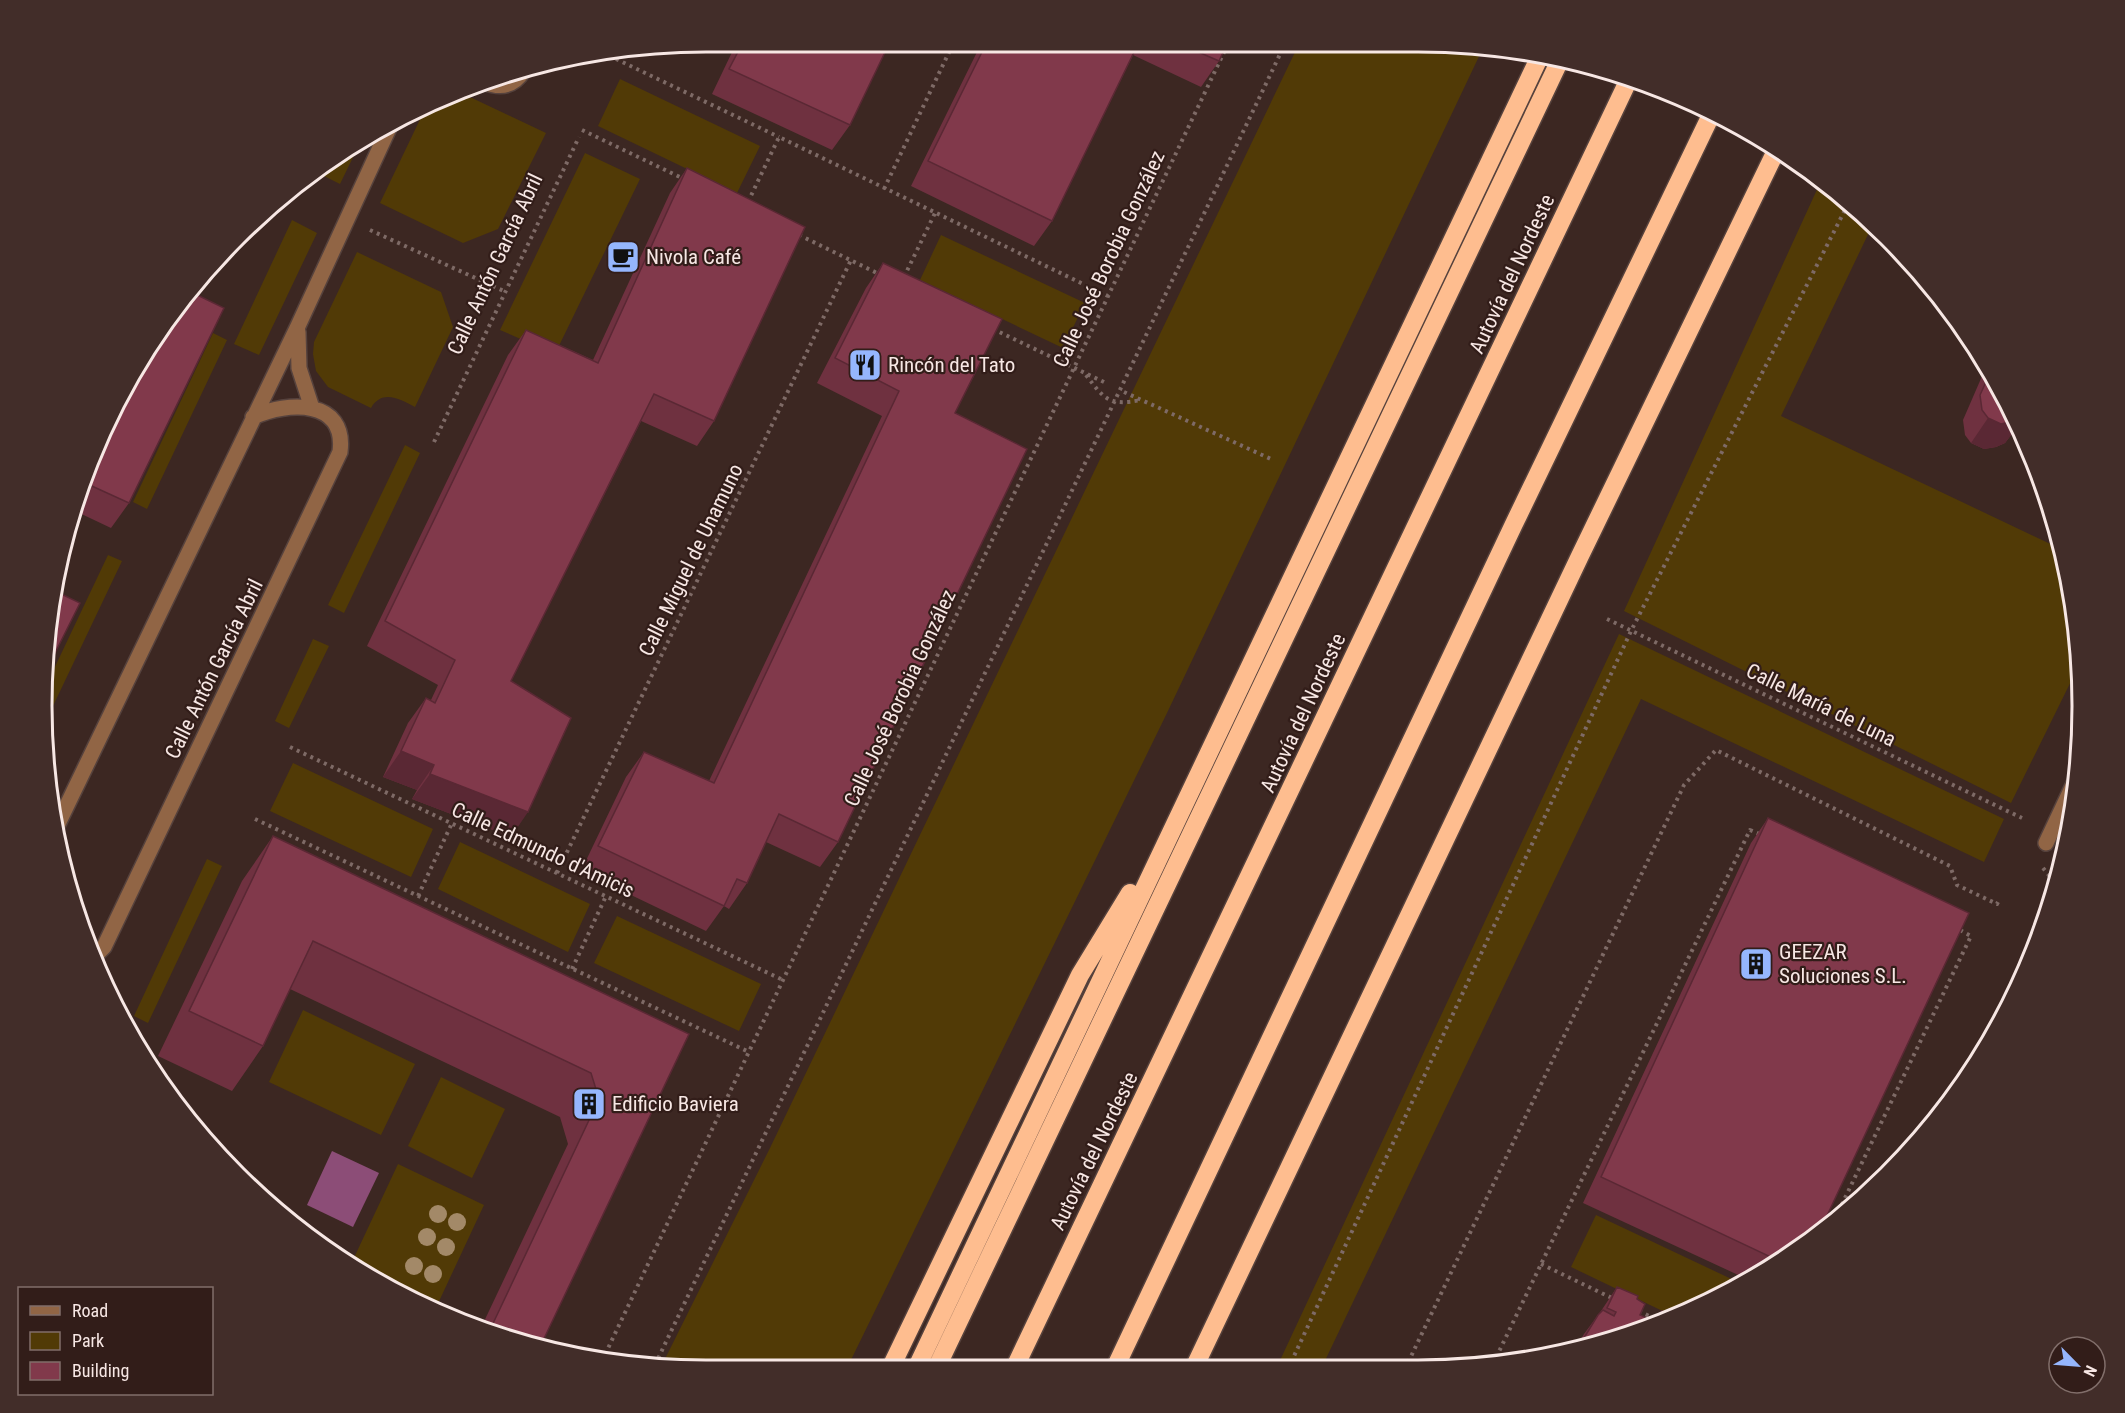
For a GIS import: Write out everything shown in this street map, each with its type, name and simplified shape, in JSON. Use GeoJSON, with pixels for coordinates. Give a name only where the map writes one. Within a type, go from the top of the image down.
{"type":"FeatureCollection","features":[{"type":"Feature","properties":{"kind":"highway"},"geometry":{"type":"LineString","coordinates":[[920,1360],[1536,63]]}},
{"type":"Feature","properties":{"kind":"highway"},"geometry":{"type":"LineString","coordinates":[[941,1360],[1556,67]]}},
{"type":"Feature","properties":{"kind":"highway","name":"Autovía del Nordeste"},"geometry":{"type":"LineString","coordinates":[[1018,1360],[1626,86]]}},
{"type":"Feature","properties":{"kind":"highway"},"geometry":{"type":"LineString","coordinates":[[1119,1360],[1442,675],[1709,120]]}},
{"type":"Feature","properties":{"kind":"highway"},"geometry":{"type":"LineString","coordinates":[[1198,1360],[1579,558],[1773,157]]}},
{"type":"Feature","properties":{"kind":"highway"},"geometry":{"type":"LineString","coordinates":[[894,1360],[1080,975],[1187,800]]}},
{"type":"Feature","properties":{"kind":"street"},"geometry":{"type":"LineString","coordinates":[[500,86],[514,82]]}},
{"type":"Feature","properties":{"kind":"street"},"geometry":{"type":"LineString","coordinates":[[62,816],[298,326],[385,137]]}},
{"type":"Feature","properties":{"kind":"street"},"geometry":{"type":"LineString","coordinates":[[253,417],[277,408],[312,408],[299,368],[298,326]]}},
{"type":"Feature","properties":{"kind":"street","name":"Calle Antón García Abril"},"geometry":{"type":"LineString","coordinates":[[100,951],[104,947],[335,466],[342,439],[339,427],[334,419],[312,408]]}},
{"type":"Feature","properties":{"kind":"street"},"geometry":{"type":"LineString","coordinates":[[2046,843],[2065,802]]}},
{"type":"Feature","properties":{"kind":"path"},"geometry":{"type":"LineString","coordinates":[[884,189],[949,53]]}},
{"type":"Feature","properties":{"kind":"path","name":"Calle José Borobia González"},"geometry":{"type":"LineString","coordinates":[[606,1353],[1224,53]]}},
{"type":"Feature","properties":{"kind":"path"},"geometry":{"type":"LineString","coordinates":[[658,1358],[1281,53]]}},
{"type":"Feature","properties":{"kind":"path"},"geometry":{"type":"LineString","coordinates":[[616,59],[1108,296]]}},
{"type":"Feature","properties":{"kind":"path"},"geometry":{"type":"LineString","coordinates":[[582,130],[694,184]]}},
{"type":"Feature","properties":{"kind":"path","name":"Calle Antón García Abril"},"geometry":{"type":"LineString","coordinates":[[434,442],[579,137]]}},
{"type":"Feature","properties":{"kind":"path"},"geometry":{"type":"LineString","coordinates":[[745,208],[778,137]]}},
{"type":"Feature","properties":{"kind":"path"},"geometry":{"type":"LineString","coordinates":[[1292,1360],[1631,631],[1845,211]]}},
{"type":"Feature","properties":{"kind":"path"},"geometry":{"type":"LineString","coordinates":[[900,284],[935,213]]}},
{"type":"Feature","properties":{"kind":"path"},"geometry":{"type":"LineString","coordinates":[[366,228],[506,292]]}},
{"type":"Feature","properties":{"kind":"path"},"geometry":{"type":"LineString","coordinates":[[798,234],[890,279]]}},
{"type":"Feature","properties":{"kind":"path","name":"Calle Miguel de Unamuno"},"geometry":{"type":"LineString","coordinates":[[557,873],[851,260]]}},
{"type":"Feature","properties":{"kind":"path"},"geometry":{"type":"LineString","coordinates":[[992,328],[1108,384]]}},
{"type":"Feature","properties":{"kind":"path"},"geometry":{"type":"LineString","coordinates":[[1085,374],[1102,397],[1118,404],[1141,399]]}},
{"type":"Feature","properties":{"kind":"path"},"geometry":{"type":"LineString","coordinates":[[1124,392],[1271,459]]}},
{"type":"Feature","properties":{"kind":"path","name":"Calle María de Luna"},"geometry":{"type":"LineString","coordinates":[[1607,619],[2022,818]]}},
{"type":"Feature","properties":{"kind":"path","name":"Calle Edmundo d'Amicis"},"geometry":{"type":"LineString","coordinates":[[290,747],[783,980]]}},
{"type":"Feature","properties":{"kind":"path"},"geometry":{"type":"LineString","coordinates":[[1409,1360],[1684,784],[1716,750],[1950,866],[1957,885],[1997,904],[1998,902]]}},
{"type":"Feature","properties":{"kind":"path"},"geometry":{"type":"LineString","coordinates":[[255,819],[749,1052]]}},
{"type":"Feature","properties":{"kind":"path"},"geometry":{"type":"LineString","coordinates":[[418,896],[452,823]]}},
{"type":"Feature","properties":{"kind":"path"},"geometry":{"type":"LineString","coordinates":[[1497,1356],[1750,830],[1771,840]]}},
{"type":"Feature","properties":{"kind":"path"},"geometry":{"type":"LineString","coordinates":[[2036,861],[2050,877]]}},
{"type":"Feature","properties":{"kind":"path"},"geometry":{"type":"LineString","coordinates":[[572,969],[606,896]]}},
{"type":"Feature","properties":{"kind":"path"},"geometry":{"type":"LineString","coordinates":[[1842,1205],[1971,936],[1954,928]]}},
{"type":"Feature","properties":{"kind":"path"},"geometry":{"type":"LineString","coordinates":[[1541,1264],[1621,1302]]}},
{"type":"Feature","properties":{"kind":"path"},"geometry":{"type":"LineString","coordinates":[[1631,1307],[1652,1317]]}},
{"type":"Feature","properties":{"kind":"green space"},"geometry":{"type":"Polygon","coordinates":[[[1295,53],[1418,53],[1479,56],[1167,713],[851,1360],[665,1359],[770,1148],[1295,53]]]}},
{"type":"Feature","properties":{"kind":"green space"},"geometry":{"type":"Polygon","coordinates":[[[620,79],[760,146],[737,193],[598,126],[620,79]]]}},
{"type":"Feature","properties":{"kind":"green space"},"geometry":{"type":"Polygon","coordinates":[[[472,98],[546,133],[498,229],[463,243],[380,203],[420,118],[456,102],[472,98]]]}},
{"type":"Feature","properties":{"kind":"green space"},"geometry":{"type":"Polygon","coordinates":[[[585,153],[640,179],[555,354],[500,330],[585,153]]]}},
{"type":"Feature","properties":{"kind":"green space"},"geometry":{"type":"Polygon","coordinates":[[[354,156],[340,184],[324,176],[354,156]]]}},
{"type":"Feature","properties":{"kind":"green space"},"geometry":{"type":"Polygon","coordinates":[[[1818,188],[1869,233],[1781,416],[2052,545],[2067,621],[2071,680],[2011,803],[1624,611],[1818,188]]]}},
{"type":"Feature","properties":{"kind":"green space"},"geometry":{"type":"Polygon","coordinates":[[[292,220],[317,233],[259,355],[234,344],[292,220]]]}},
{"type":"Feature","properties":{"kind":"green space"},"geometry":{"type":"Polygon","coordinates":[[[941,235],[1085,303],[1063,348],[920,280],[941,235]]]}},
{"type":"Feature","properties":{"kind":"green space"},"geometry":{"type":"Polygon","coordinates":[[[357,252],[441,292],[453,327],[415,407],[392,397],[386,397],[375,402],[371,408],[328,387],[316,371],[313,354],[314,342],[357,252]]]}},
{"type":"Feature","properties":{"kind":"green space"},"geometry":{"type":"Polygon","coordinates":[[[213,333],[227,340],[147,509],[133,502],[213,333]]]}},
{"type":"Feature","properties":{"kind":"green space"},"geometry":{"type":"Polygon","coordinates":[[[405,445],[420,453],[344,613],[328,605],[405,445]]]}},
{"type":"Feature","properties":{"kind":"green space"},"geometry":{"type":"Polygon","coordinates":[[[108,555],[122,561],[52,708],[54,669],[108,555]]]}},
{"type":"Feature","properties":{"kind":"green space"},"geometry":{"type":"Polygon","coordinates":[[[1619,634],[2004,819],[1984,862],[1641,699],[1325,1360],[1280,1360],[1619,634]]]}},
{"type":"Feature","properties":{"kind":"green space"},"geometry":{"type":"Polygon","coordinates":[[[313,639],[329,646],[289,728],[275,721],[313,639]]]}},
{"type":"Feature","properties":{"kind":"green space"},"geometry":{"type":"Polygon","coordinates":[[[293,763],[433,829],[411,877],[270,811],[293,763]]]}},
{"type":"Feature","properties":{"kind":"green space"},"geometry":{"type":"Polygon","coordinates":[[[460,842],[590,904],[568,952],[438,889],[460,842]]]}},
{"type":"Feature","properties":{"kind":"green space"},"geometry":{"type":"Polygon","coordinates":[[[207,859],[222,866],[148,1023],[134,1016],[207,859]]]}},
{"type":"Feature","properties":{"kind":"green space"},"geometry":{"type":"Polygon","coordinates":[[[617,916],[761,984],[739,1031],[594,963],[617,916]]]}},
{"type":"Feature","properties":{"kind":"green space"},"geometry":{"type":"Polygon","coordinates":[[[303,1010],[415,1064],[381,1135],[269,1082],[303,1010]]]}},
{"type":"Feature","properties":{"kind":"green space"},"geometry":{"type":"Polygon","coordinates":[[[441,1077],[505,1109],[472,1178],[408,1146],[441,1077]]]}},
{"type":"Feature","properties":{"kind":"green space"},"geometry":{"type":"Polygon","coordinates":[[[398,1164],[484,1205],[438,1303],[379,1273],[354,1257],[398,1164]]]}},
{"type":"Feature","properties":{"kind":"green space"},"geometry":{"type":"Polygon","coordinates":[[[1596,1215],[1733,1280],[1665,1312],[1571,1267],[1596,1215]]]}},
{"type":"Feature","properties":{"kind":"shaded area"},"geometry":{"type":"Polygon","coordinates":[[[332,1151],[379,1173],[353,1227],[307,1205],[332,1151]]]}},
{"type":"Feature","properties":{"kind":"building"},"geometry":{"type":"Polygon","coordinates":[[[737,53],[885,53],[850,125],[729,69],[737,53]]]}},
{"type":"Feature","properties":{"kind":"building"},"geometry":{"type":"Polygon","coordinates":[[[982,53],[1134,53],[1052,221],[928,161],[982,53]]]}},
{"type":"Feature","properties":{"kind":"building"},"geometry":{"type":"Polygon","coordinates":[[[1201,53],[1223,53],[1219,61],[1201,53]]]}},
{"type":"Feature","properties":{"kind":"building"},"geometry":{"type":"Polygon","coordinates":[[[687,168],[805,227],[714,421],[654,394],[511,681],[571,718],[528,812],[430,774],[434,765],[401,751],[426,698],[435,703],[455,660],[385,621],[526,330],[598,363],[687,168]]]}},
{"type":"Feature","properties":{"kind":"building"},"geometry":{"type":"Polygon","coordinates":[[[883,263],[1002,319],[955,413],[1027,449],[838,842],[779,814],[747,883],[737,879],[724,906],[598,846],[644,752],[714,783],[899,391],[835,358],[883,263]]]}},
{"type":"Feature","properties":{"kind":"building"},"geometry":{"type":"Polygon","coordinates":[[[198,295],[224,308],[129,503],[91,486],[102,456],[140,379],[198,295]]]}},
{"type":"Feature","properties":{"kind":"building"},"geometry":{"type":"Polygon","coordinates":[[[1986,382],[2007,422],[2001,424],[1988,418],[1982,410],[1980,395],[1986,382]]]}},
{"type":"Feature","properties":{"kind":"building"},"geometry":{"type":"Polygon","coordinates":[[[62,595],[80,603],[55,653],[62,595]]]}},
{"type":"Feature","properties":{"kind":"building"},"geometry":{"type":"Polygon","coordinates":[[[1768,818],[1969,913],[1826,1218],[1817,1225],[1771,1257],[1601,1177],[1768,818]]]}},
{"type":"Feature","properties":{"kind":"building"},"geometry":{"type":"Polygon","coordinates":[[[273,836],[689,1034],[544,1340],[492,1325],[599,1099],[591,1073],[313,941],[263,1046],[189,1011],[273,836]]]}},
{"type":"Feature","properties":{"kind":"building"},"geometry":{"type":"Polygon","coordinates":[[[1617,1287],[1638,1296],[1637,1299],[1645,1304],[1640,1315],[1648,1319],[1583,1339],[1603,1310],[1614,1316],[1616,1312],[1607,1308],[1617,1287]]]}},
{"type":"Feature","properties":{"kind":"place","name":"Nivola Café"},"geometry":{"type":"Point","coordinates":[623,257]}},
{"type":"Feature","properties":{"kind":"place","name":"Rincón del Tato"},"geometry":{"type":"Point","coordinates":[865,365]}},
{"type":"Feature","properties":{"kind":"place","name":"GEEZAR Soluciones S.L."},"geometry":{"type":"Point","coordinates":[1756,964]}},
{"type":"Feature","properties":{"kind":"place","name":"Edificio Baviera"},"geometry":{"type":"Point","coordinates":[589,1104]}}]}
